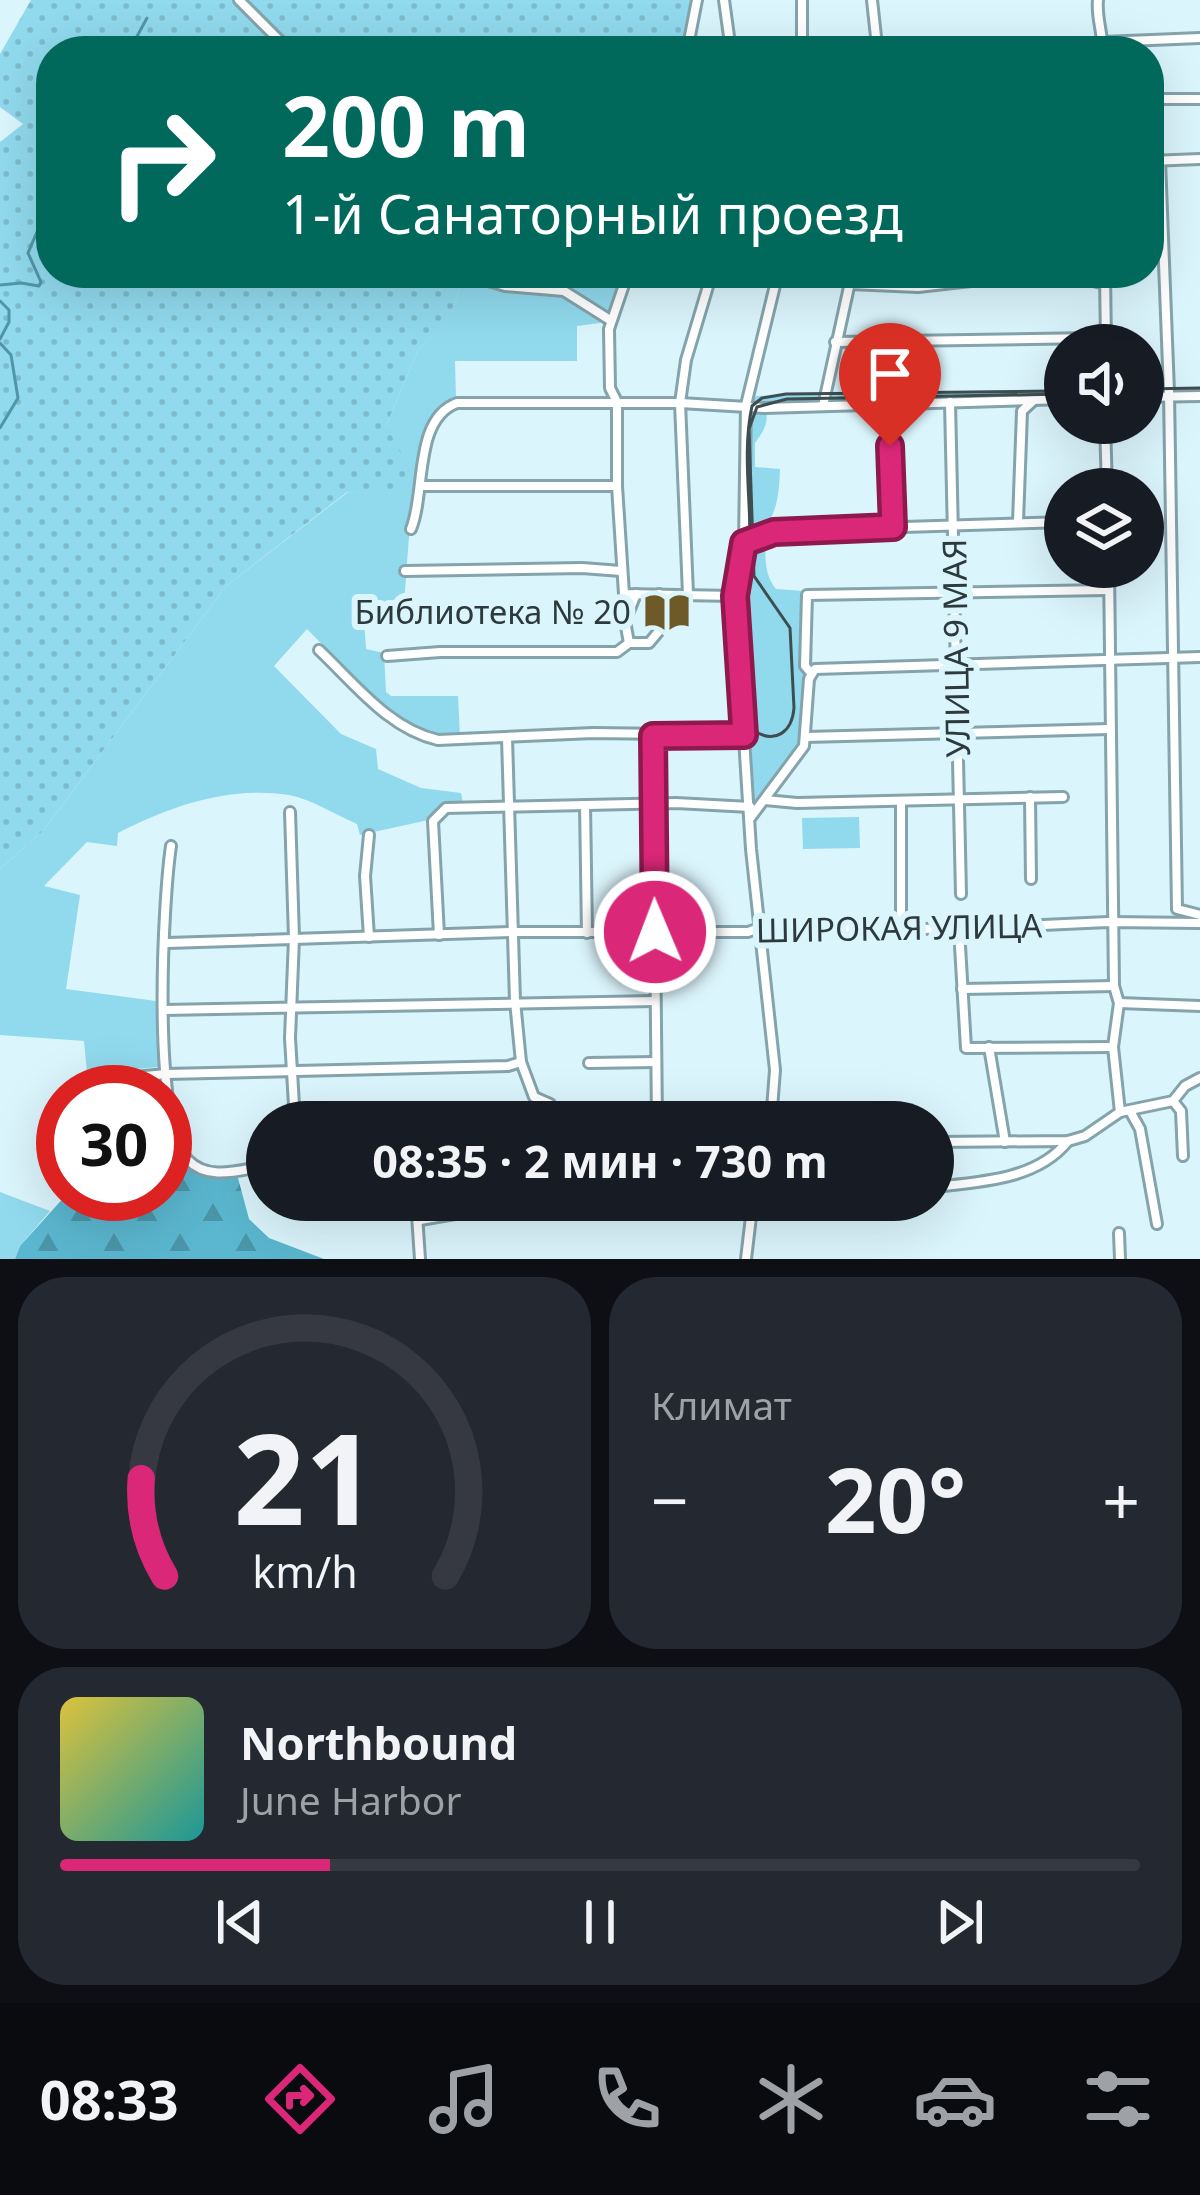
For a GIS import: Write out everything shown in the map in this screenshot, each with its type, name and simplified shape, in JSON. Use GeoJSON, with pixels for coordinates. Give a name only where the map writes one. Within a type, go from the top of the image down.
{"type":"FeatureCollection","features":[{"type":"Feature","properties":{"kind":"street"},"geometry":{"type":"LineString","coordinates":[[239,0],[275,36]]}},
{"type":"Feature","properties":{"kind":"street"},"geometry":{"type":"LineString","coordinates":[[690,36],[698,0]]}},
{"type":"Feature","properties":{"kind":"street"},"geometry":{"type":"LineString","coordinates":[[724,0],[728,36]]}},
{"type":"Feature","properties":{"kind":"street"},"geometry":{"type":"LineString","coordinates":[[802,0],[802,36]]}},
{"type":"Feature","properties":{"kind":"street"},"geometry":{"type":"LineString","coordinates":[[872,0],[876,36]]}},
{"type":"Feature","properties":{"kind":"street"},"geometry":{"type":"LineString","coordinates":[[1098,0],[1100,36]]}},
{"type":"Feature","properties":{"kind":"street"},"geometry":{"type":"LineString","coordinates":[[1164,41],[1200,38]]}},
{"type":"Feature","properties":{"kind":"street"},"geometry":{"type":"LineString","coordinates":[[1164,99],[1200,99]]}},
{"type":"Feature","properties":{"kind":"street"},"geometry":{"type":"LineString","coordinates":[[1164,160],[1200,159]]}},
{"type":"Feature","properties":{"kind":"street"},"geometry":{"type":"LineString","coordinates":[[525,288],[565,292],[610,320]]}},
{"type":"Feature","properties":{"kind":"street"},"geometry":{"type":"LineString","coordinates":[[622,288],[610,320],[610,388],[617,402],[624,595],[735,596]]}},
{"type":"Feature","properties":{"kind":"street"},"geometry":{"type":"LineString","coordinates":[[688,595],[680,403],[686,360],[708,288]]}},
{"type":"Feature","properties":{"kind":"street"},"geometry":{"type":"LineString","coordinates":[[773,1101],[776,1070],[759,928],[735,596],[744,543],[746,405],[774,288]]}},
{"type":"Feature","properties":{"kind":"street"},"geometry":{"type":"LineString","coordinates":[[823,406],[848,288]]}},
{"type":"Feature","properties":{"kind":"street"},"geometry":{"type":"LineString","coordinates":[[1105,288],[1105,324]]}},
{"type":"Feature","properties":{"kind":"street"},"geometry":{"type":"LineString","coordinates":[[1163,288],[1169,397],[1177,909],[1200,919]]}},
{"type":"Feature","properties":{"kind":"street"},"geometry":{"type":"LineString","coordinates":[[835,342],[1044,339]]}},
{"type":"Feature","properties":{"kind":"street"},"geometry":{"type":"LineString","coordinates":[[1164,397],[1200,396]]}},
{"type":"Feature","properties":{"kind":"street"},"geometry":{"type":"LineString","coordinates":[[411,530],[428,440],[434,422],[450,404],[888,406],[1044,399]]}},
{"type":"Feature","properties":{"kind":"street"},"geometry":{"type":"LineString","coordinates":[[1018,522],[1022,411],[1035,400]]}},
{"type":"Feature","properties":{"kind":"street","name":"УЛИЦА 9 МАЯ"},"geometry":{"type":"LineString","coordinates":[[950,402],[961,894]]}},
{"type":"Feature","properties":{"kind":"street"},"geometry":{"type":"LineString","coordinates":[[888,406],[893,527]]}},
{"type":"Feature","properties":{"kind":"street"},"geometry":{"type":"LineString","coordinates":[[422,486],[617,486]]}},
{"type":"Feature","properties":{"kind":"street"},"geometry":{"type":"LineString","coordinates":[[744,543],[774,532],[1044,522]]}},
{"type":"Feature","properties":{"kind":"street"},"geometry":{"type":"LineString","coordinates":[[406,571],[621,571]]}},
{"type":"Feature","properties":{"kind":"street"},"geometry":{"type":"LineString","coordinates":[[750,818],[798,757],[806,737],[807,595],[1108,590],[1114,986],[1119,1003],[1113,1047],[1125,1112],[1140,1129],[1157,1224]]}},
{"type":"Feature","properties":{"kind":"street"},"geometry":{"type":"LineString","coordinates":[[629,644],[625,621],[637,594]]}},
{"type":"Feature","properties":{"kind":"street"},"geometry":{"type":"LineString","coordinates":[[387,656],[617,652],[629,644],[649,643],[658,631],[659,594]]}},
{"type":"Feature","properties":{"kind":"street"},"geometry":{"type":"LineString","coordinates":[[320,650],[397,723],[438,740],[593,733],[744,735]]}},
{"type":"Feature","properties":{"kind":"street"},"geometry":{"type":"LineString","coordinates":[[810,676],[830,667],[1200,657]]}},
{"type":"Feature","properties":{"kind":"street"},"geometry":{"type":"LineString","coordinates":[[806,737],[1110,729]]}},
{"type":"Feature","properties":{"kind":"street"},"geometry":{"type":"LineString","coordinates":[[653,736],[657,1101]]}},
{"type":"Feature","properties":{"kind":"street"},"geometry":{"type":"LineString","coordinates":[[507,738],[520,1062],[530,1092],[545,1101]]}},
{"type":"Feature","properties":{"kind":"street"},"geometry":{"type":"LineString","coordinates":[[1030,797],[1031,879]]}},
{"type":"Feature","properties":{"kind":"street"},"geometry":{"type":"LineString","coordinates":[[765,800],[1063,797]]}},
{"type":"Feature","properties":{"kind":"street"},"geometry":{"type":"LineString","coordinates":[[901,801],[901,928]]}},
{"type":"Feature","properties":{"kind":"street"},"geometry":{"type":"LineString","coordinates":[[439,935],[433,821],[446,808],[655,803],[750,807]]}},
{"type":"Feature","properties":{"kind":"street"},"geometry":{"type":"LineString","coordinates":[[585,805],[587,933]]}},
{"type":"Feature","properties":{"kind":"street"},"geometry":{"type":"LineString","coordinates":[[290,812],[293,1101]]}},
{"type":"Feature","properties":{"kind":"street"},"geometry":{"type":"LineString","coordinates":[[369,835],[365,876],[369,937]]}},
{"type":"Feature","properties":{"kind":"street"},"geometry":{"type":"LineString","coordinates":[[166,1065],[164,908],[171,847]]}},
{"type":"Feature","properties":{"kind":"street","name":"ШИРОКАЯ УЛИЦА"},"geometry":{"type":"LineString","coordinates":[[166,943],[512,932],[959,929],[1200,919]]}},
{"type":"Feature","properties":{"kind":"street"},"geometry":{"type":"LineString","coordinates":[[959,929],[966,1048],[1113,1047]]}},
{"type":"Feature","properties":{"kind":"street"},"geometry":{"type":"LineString","coordinates":[[962,989],[1114,986]]}},
{"type":"Feature","properties":{"kind":"street"},"geometry":{"type":"LineString","coordinates":[[164,1010],[655,1001]]}},
{"type":"Feature","properties":{"kind":"street"},"geometry":{"type":"LineString","coordinates":[[1119,1003],[1200,1006]]}},
{"type":"Feature","properties":{"kind":"street"},"geometry":{"type":"LineString","coordinates":[[989,1047],[1004,1142]]}},
{"type":"Feature","properties":{"kind":"street"},"geometry":{"type":"LineString","coordinates":[[192,1073],[520,1062]]}},
{"type":"Feature","properties":{"kind":"street"},"geometry":{"type":"LineString","coordinates":[[590,1063],[656,1062]]}},
{"type":"Feature","properties":{"kind":"street"},"geometry":{"type":"LineString","coordinates":[[954,1142],[1068,1141],[1125,1112],[1173,1101],[1185,1086],[1200,1078]]}},
{"type":"Feature","properties":{"kind":"street"},"geometry":{"type":"LineString","coordinates":[[1173,1101],[1181,1111],[1183,1156]]}},
{"type":"Feature","properties":{"kind":"street"},"geometry":{"type":"LineString","coordinates":[[954,1184],[1026,1173],[1057,1155],[1068,1141]]}},
{"type":"Feature","properties":{"kind":"street"},"geometry":{"type":"LineString","coordinates":[[192,1164],[209,1172],[246,1172]]}},
{"type":"Feature","properties":{"kind":"street"},"geometry":{"type":"LineString","coordinates":[[420,1221],[420,1259]]}},
{"type":"Feature","properties":{"kind":"street"},"geometry":{"type":"LineString","coordinates":[[746,1259],[751,1221]]}},
{"type":"Feature","properties":{"kind":"street"},"geometry":{"type":"LineString","coordinates":[[1119,1234],[1120,1259]]}},
{"type":"Feature","properties":{"kind":"shaded area"},"geometry":{"type":"Polygon","coordinates":[[[31,0],[696,0],[690,36],[36,36],[36,288],[460,288],[452,314],[418,350],[386,426],[415,477],[380,495],[347,492],[226,586],[43,831],[0,869],[0,142],[23,124],[0,107],[0,54],[31,0]]]}},
{"type":"Feature","properties":{"kind":"shaded area"},"geometry":{"type":"Polygon","coordinates":[[[460,288],[622,288],[607,322],[577,326],[577,361],[455,361],[456,399],[440,409],[430,425],[414,488],[404,605],[384,607],[364,618],[366,649],[384,653],[386,692],[391,696],[458,696],[460,737],[419,734],[400,723],[307,629],[274,666],[341,734],[376,749],[378,769],[421,788],[461,793],[464,808],[446,807],[433,819],[360,835],[357,824],[306,800],[244,793],[200,800],[158,814],[118,833],[117,846],[87,842],[44,886],[80,895],[66,989],[156,1001],[159,1065],[86,1065],[84,1041],[0,1035],[0,869],[43,831],[226,586],[348,492],[380,494],[386,426],[418,350],[452,313],[460,288]]]}},
{"type":"Feature","properties":{"kind":"shaded area"},"geometry":{"type":"Polygon","coordinates":[[[1044,389],[1044,397],[755,405],[756,396],[1044,389]]]}},
{"type":"Feature","properties":{"kind":"shaded area"},"geometry":{"type":"Polygon","coordinates":[[[752,409],[766,410],[767,415],[755,443],[755,467],[780,469],[771,518],[748,538],[747,424],[752,409]]]}},
{"type":"Feature","properties":{"kind":"shaded area"},"geometry":{"type":"Polygon","coordinates":[[[765,535],[767,570],[776,589],[804,591],[803,734],[794,755],[756,803],[752,800],[740,607],[747,547],[765,535]]]}},
{"type":"Feature","properties":{"kind":"shaded area"},"geometry":{"type":"Polygon","coordinates":[[[859,817],[860,848],[803,849],[802,818],[859,817]]]}},
{"type":"Feature","properties":{"kind":"shaded area"},"geometry":{"type":"Polygon","coordinates":[[[0,1192],[36,1206],[36,1221],[41,1221],[15,1259],[0,1259],[0,1192]]]}},
{"type":"Feature","properties":{"kind":"green space"},"geometry":{"type":"Polygon","coordinates":[[[192,1166],[238,1178],[246,1221],[269,1238],[324,1259],[15,1259],[43,1221],[192,1221],[192,1166]]]}},
{"type":"Feature","properties":{"kind":"waterway"},"geometry":{"type":"LineString","coordinates":[[137,36],[147,18]]}},
{"type":"Feature","properties":{"kind":"waterway"},"geometry":{"type":"LineString","coordinates":[[36,234],[28,253],[36,271]]}},
{"type":"Feature","properties":{"kind":"waterway"},"geometry":{"type":"LineString","coordinates":[[0,285],[36,286]]}},
{"type":"Feature","properties":{"kind":"waterway"},"geometry":{"type":"LineString","coordinates":[[0,301],[9,310],[0,339]]}},
{"type":"Feature","properties":{"kind":"waterway"},"geometry":{"type":"LineString","coordinates":[[0,343],[11,355],[18,398],[0,428]]}},
{"type":"Feature","properties":{"kind":"tram line"},"geometry":{"type":"LineString","coordinates":[[1164,389],[1200,388]]}},
{"type":"Feature","properties":{"kind":"tram line"},"geometry":{"type":"LineString","coordinates":[[1044,391],[786,394],[762,398],[752,406],[749,423],[748,441],[750,546],[743,666],[754,731],[769,736],[782,733],[794,708],[790,628],[754,576],[749,429],[757,407],[787,399],[1044,394]]}},
{"type":"Feature","properties":{"kind":"place","name":"Библиотека № 20"},"geometry":{"type":"Point","coordinates":[667,612]}},
{"type":"Feature","properties":{"kind":"route"},"geometry":{"type":"LineString","coordinates":[[655,932],[653,736],[744,735],[735,596],[744,543],[766,532],[893,527],[890,446]]}}]}
